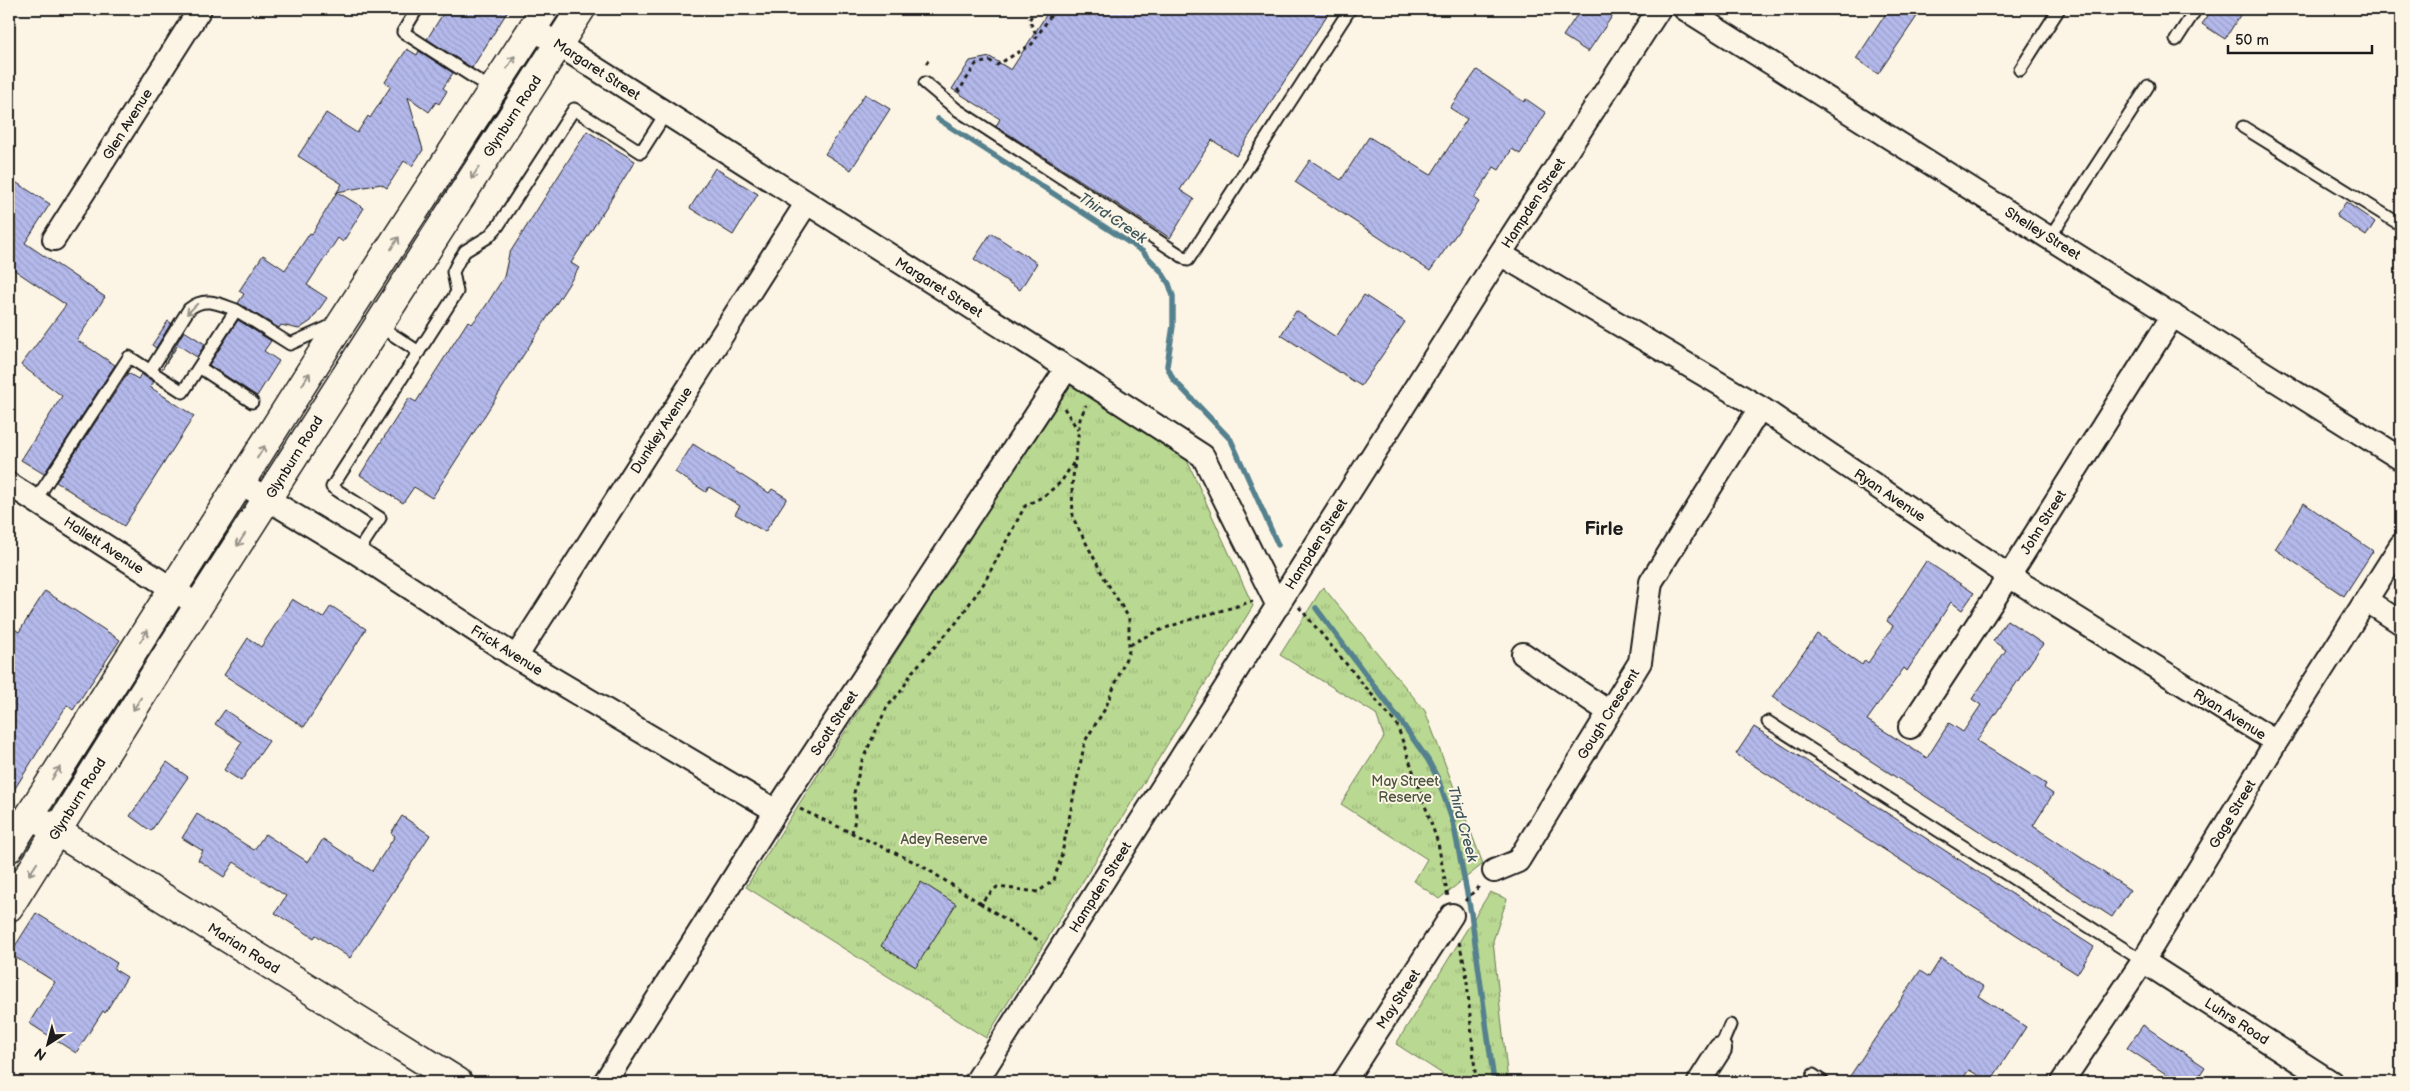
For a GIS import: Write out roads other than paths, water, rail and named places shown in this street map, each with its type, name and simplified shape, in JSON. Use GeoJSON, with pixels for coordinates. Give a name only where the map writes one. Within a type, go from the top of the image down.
{"type":"FeatureCollection","features":[{"type":"Feature","properties":{"kind":"main road","name":"Glynburn Road"},"geometry":{"type":"LineString","coordinates":[[9,907],[346,375],[581,9]]}},
{"type":"Feature","properties":{"kind":"main road"},"geometry":{"type":"LineString","coordinates":[[9,848],[280,420],[539,19]]}},
{"type":"Feature","properties":{"kind":"main road"},"geometry":{"type":"LineString","coordinates":[[280,420],[302,415],[346,375]]}},
{"type":"Feature","properties":{"kind":"main road","name":"Marian Road"},"geometry":{"type":"LineString","coordinates":[[30,814],[458,1082]]}},
{"type":"Feature","properties":{"kind":"street","name":"Glen Avenue"},"geometry":{"type":"LineString","coordinates":[[54,238],[200,9]]}},
{"type":"Feature","properties":{"kind":"street","name":"Hampden Street"},"geometry":{"type":"LineString","coordinates":[[977,1082],[1500,254],[1659,9]]}},
{"type":"Feature","properties":{"kind":"street","name":"Shelley Street"},"geometry":{"type":"LineString","coordinates":[[1685,9],[2401,459]]}},
{"type":"Feature","properties":{"kind":"street","name":"Margaret Street"},"geometry":{"type":"LineString","coordinates":[[539,19],[558,44],[806,204],[1097,387],[1202,456],[1282,599]]}},
{"type":"Feature","properties":{"kind":"street","name":"Dunkley Avenue"},"geometry":{"type":"LineString","coordinates":[[516,657],[806,204]]}},
{"type":"Feature","properties":{"kind":"street","name":"Ryan Avenue"},"geometry":{"type":"LineString","coordinates":[[1500,254],[1760,408],[2009,576],[2276,742]]}},
{"type":"Feature","properties":{"kind":"street","name":"John Street"},"geometry":{"type":"LineString","coordinates":[[1910,727],[2009,576],[2173,315]]}},
{"type":"Feature","properties":{"kind":"street","name":"Scott Street"},"geometry":{"type":"LineString","coordinates":[[604,1082],[778,808],[1067,368]]}},
{"type":"Feature","properties":{"kind":"street","name":"Gough Crescent"},"geometry":{"type":"LineString","coordinates":[[1494,871],[1518,860],[1640,662],[1651,582],[1760,408]]}},
{"type":"Feature","properties":{"kind":"street","name":"Frick Avenue"},"geometry":{"type":"LineString","coordinates":[[241,483],[357,553],[516,657],[778,808]]}},
{"type":"Feature","properties":{"kind":"street","name":"Hallett Avenue"},"geometry":{"type":"LineString","coordinates":[[9,484],[199,606]]}},
{"type":"Feature","properties":{"kind":"street","name":"Gage Street"},"geometry":{"type":"LineString","coordinates":[[2062,1082],[2144,961],[2276,742],[2401,545]]}},
{"type":"Feature","properties":{"kind":"street"},"geometry":{"type":"LineString","coordinates":[[2366,600],[2401,623]]}},
{"type":"Feature","properties":{"kind":"street"},"geometry":{"type":"LineString","coordinates":[[1523,654],[1609,712]]}},
{"type":"Feature","properties":{"kind":"street","name":"May Street"},"geometry":{"type":"LineString","coordinates":[[1344,1082],[1452,915]]}},
{"type":"Feature","properties":{"kind":"street","name":"Luhrs Road"},"geometry":{"type":"LineString","coordinates":[[2144,961],[2330,1082]]}},
{"type":"Feature","properties":{"kind":"street"},"geometry":{"type":"LineString","coordinates":[[1699,1082],[1720,1049]]}},
{"type":"Feature","properties":{"kind":"lane"},"geometry":{"type":"LineString","coordinates":[[417,9],[403,32],[494,90]]}},
{"type":"Feature","properties":{"kind":"lane"},"geometry":{"type":"LineString","coordinates":[[925,83],[956,109],[1188,260],[1350,9]]}},
{"type":"Feature","properties":{"kind":"lane"},"geometry":{"type":"LineString","coordinates":[[2020,70],[2059,9]]}},
{"type":"Feature","properties":{"kind":"lane"},"geometry":{"type":"LineString","coordinates":[[2176,40],[2196,9]]}},
{"type":"Feature","properties":{"kind":"lane"},"geometry":{"type":"LineString","coordinates":[[2050,238],[2148,86]]}},
{"type":"Feature","properties":{"kind":"lane"},"geometry":{"type":"LineString","coordinates":[[357,553],[380,518],[332,487],[457,292],[453,272],[465,251],[488,237],[498,226],[574,109],[641,152],[666,113]]}},
{"type":"Feature","properties":{"kind":"lane"},"geometry":{"type":"LineString","coordinates":[[2243,127],[2401,225]]}},
{"type":"Feature","properties":{"kind":"lane"},"geometry":{"type":"LineString","coordinates":[[150,371],[189,310],[197,303],[209,301],[236,310],[290,344],[344,320]]}},
{"type":"Feature","properties":{"kind":"lane"},"geometry":{"type":"LineString","coordinates":[[35,501],[129,357],[182,392],[236,310]]}},
{"type":"Feature","properties":{"kind":"lane"},"geometry":{"type":"LineString","coordinates":[[378,325],[419,352]]}},
{"type":"Feature","properties":{"kind":"lane"},"geometry":{"type":"LineString","coordinates":[[199,367],[252,402]]}},
{"type":"Feature","properties":{"kind":"lane"},"geometry":{"type":"LineString","coordinates":[[1768,722],[2144,961]]}},
{"type":"Feature","properties":{"kind":"lane"},"geometry":{"type":"LineString","coordinates":[[1720,1049],[1730,1025]]}},
{"type":"Feature","properties":{"kind":"lane"},"geometry":{"type":"LineString","coordinates":[[1813,1075],[1823,1082]]}},
{"type":"Feature","properties":{"kind":"waterway","name":"Third Creek"},"geometry":{"type":"LineString","coordinates":[[938,119],[1142,251],[1161,271],[1169,284],[1173,296],[1173,326],[1167,366],[1173,379],[1231,440],[1278,545]]}},
{"type":"Feature","properties":{"kind":"waterway","name":"Third Creek"},"geometry":{"type":"LineString","coordinates":[[1316,608],[1399,719],[1428,760],[1438,779],[1453,822],[1471,913],[1494,1082]]}},
{"type":"Feature","properties":{"kind":"district","name":"Firle"},"geometry":{"type":"Point","coordinates":[1604,528]}},
{"type":"Feature","properties":{"kind":"park label","name":"May Street Reserve"},"geometry":{"type":"Point","coordinates":[1405,790]}},
{"type":"Feature","properties":{"kind":"park label","name":"Adey Reserve"},"geometry":{"type":"Point","coordinates":[944,839]}}]}
